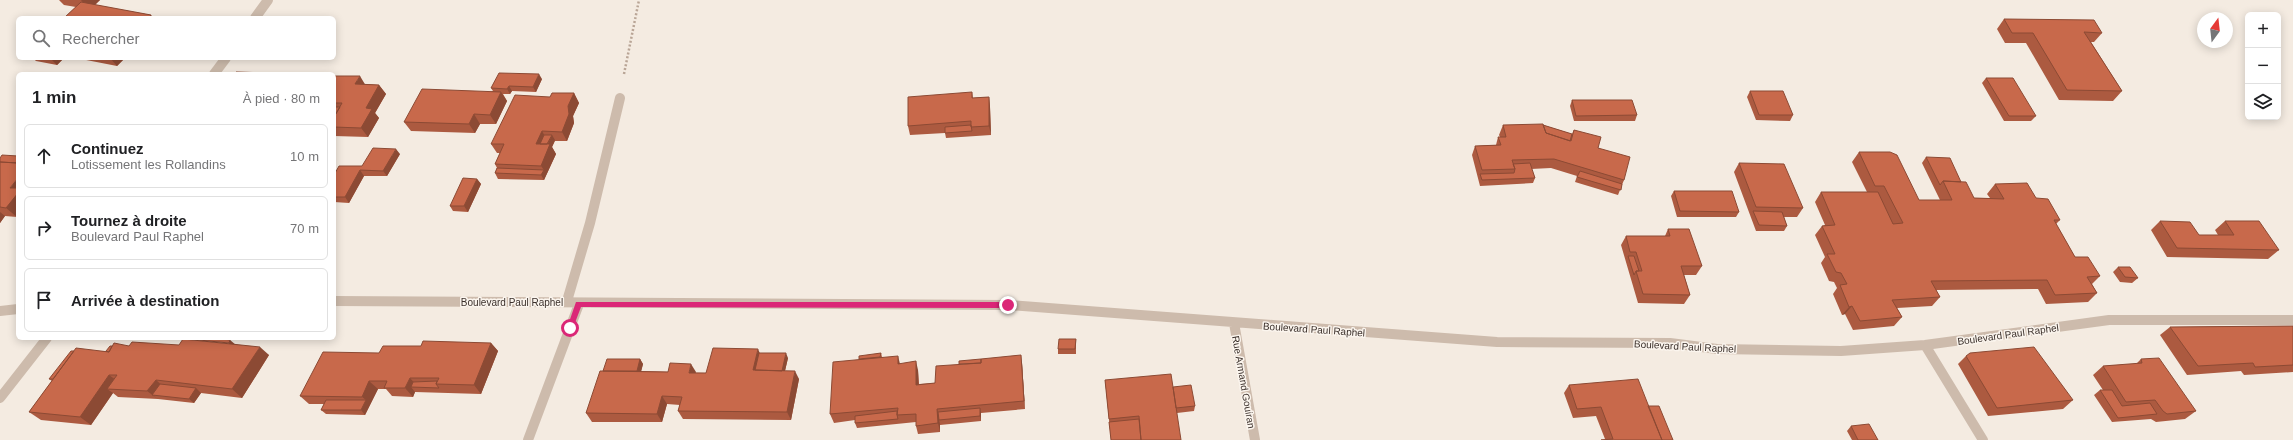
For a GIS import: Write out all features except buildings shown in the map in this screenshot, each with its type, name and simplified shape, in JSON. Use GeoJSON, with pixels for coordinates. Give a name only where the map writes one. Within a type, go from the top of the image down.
{"type":"FeatureCollection","features":[{"type":"Feature","properties":{"kind":"street"},"geometry":{"type":"LineString","coordinates":[[256,16],[268,0]]}},
{"type":"Feature","properties":{"kind":"street"},"geometry":{"type":"LineString","coordinates":[[216,72],[224,60]]}},
{"type":"Feature","properties":{"kind":"street"},"geometry":{"type":"LineString","coordinates":[[567,301],[590,223],[620,98]]}},
{"type":"Feature","properties":{"kind":"street","name":"Boulevard Paul Raphel"},"geometry":{"type":"LineString","coordinates":[[336,301],[567,301],[579,304],[1008,305],[1497,342],[1670,343],[1717,349],[1841,351],[1925,345],[2109,320],[2293,320]]}},
{"type":"Feature","properties":{"kind":"street"},"geometry":{"type":"LineString","coordinates":[[528,440],[579,304]]}},
{"type":"Feature","properties":{"kind":"street"},"geometry":{"type":"LineString","coordinates":[[0,311],[16,309]]}},
{"type":"Feature","properties":{"kind":"street","name":"Rue Armand Gouiran"},"geometry":{"type":"LineString","coordinates":[[1234,323],[1255,440]]}},
{"type":"Feature","properties":{"kind":"street"},"geometry":{"type":"LineString","coordinates":[[0,398],[45,340]]}},
{"type":"Feature","properties":{"kind":"street"},"geometry":{"type":"LineString","coordinates":[[1925,345],[1983,440]]}},
{"type":"Feature","properties":{"kind":"path"},"geometry":{"type":"LineString","coordinates":[[620,98],[639,0]]}},
{"type":"Feature","properties":{"kind":"route"},"geometry":{"type":"LineString","coordinates":[[570,328],[579,304],[1008,305]]}}]}
